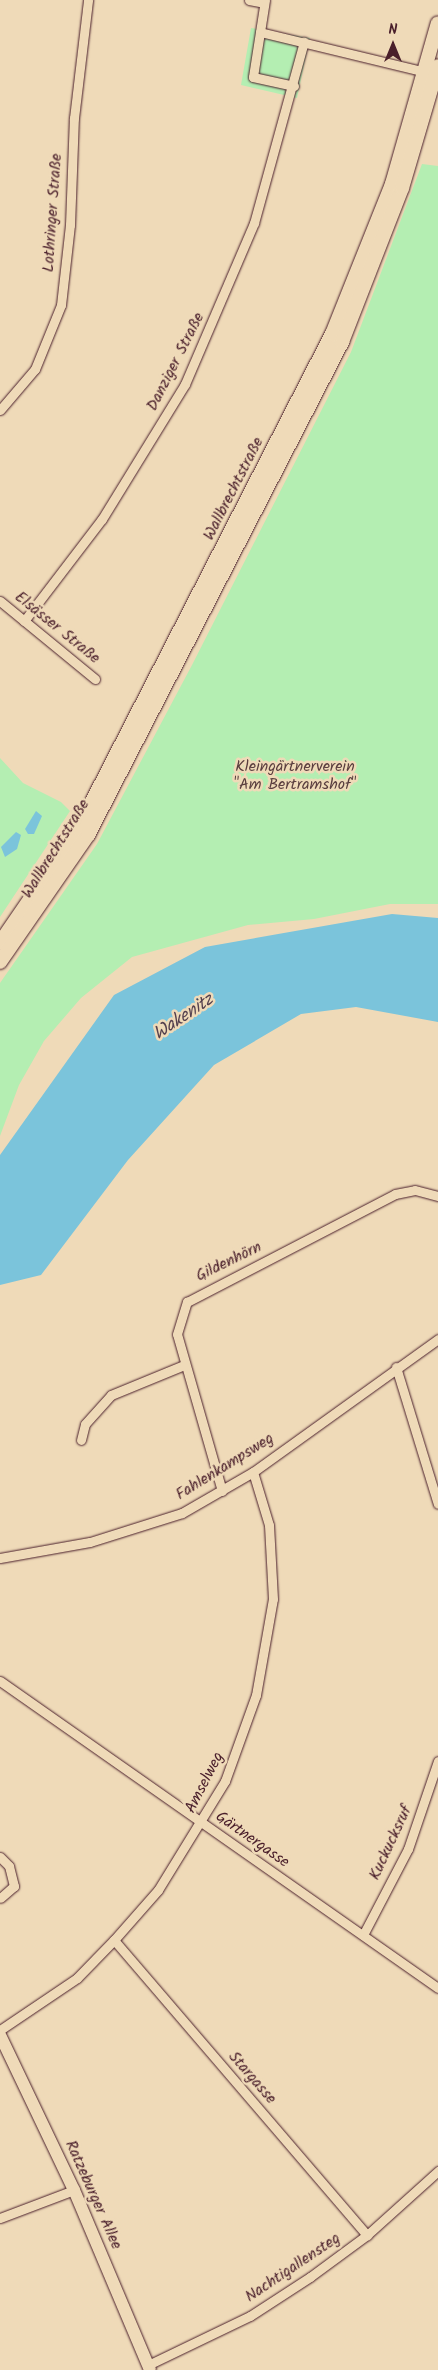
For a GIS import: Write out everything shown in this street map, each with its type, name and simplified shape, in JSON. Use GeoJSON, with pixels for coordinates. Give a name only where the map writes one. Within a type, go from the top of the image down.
{"type":"FeatureCollection","features":[{"type":"Feature","properties":{"kind":"main road","name":"Wallbrechtstraße"},"geometry":{"type":"LineString","coordinates":[[0,942],[78,829],[332,334],[379,222],[438,23]]}},
{"type":"Feature","properties":{"kind":"main road","name":"Wallbrechtstraße"},"geometry":{"type":"LineString","coordinates":[[0,962],[88,835],[342,342],[402,188],[438,66]]}},
{"type":"Feature","properties":{"kind":"main road","name":"Ratzeburger Allee"},"geometry":{"type":"LineString","coordinates":[[0,2035],[74,2190],[149,2367]]}},
{"type":"Feature","properties":{"kind":"street","name":"Lothringer Straße"},"geometry":{"type":"LineString","coordinates":[[0,410],[35,369],[61,304],[75,109],[88,0]]}},
{"type":"Feature","properties":{"kind":"street"},"geometry":{"type":"LineString","coordinates":[[249,0],[264,2],[253,76],[294,86]]}},
{"type":"Feature","properties":{"kind":"street"},"geometry":{"type":"LineString","coordinates":[[260,32],[425,72]]}},
{"type":"Feature","properties":{"kind":"street","name":"Danziger Straße"},"geometry":{"type":"LineString","coordinates":[[24,621],[102,519],[185,384],[254,223],[294,86],[304,42]]}},
{"type":"Feature","properties":{"kind":"street","name":"Elsässer Straße"},"geometry":{"type":"LineString","coordinates":[[0,601],[95,679]]}},
{"type":"Feature","properties":{"kind":"street","name":"Gildenhörn"},"geometry":{"type":"LineString","coordinates":[[222,1491],[184,1365],[178,1334],[180,1316],[187,1302],[202,1291],[395,1194],[415,1190],[438,1196]]}},
{"type":"Feature","properties":{"kind":"street","name":"Fahlenkampsweg"},"geometry":{"type":"LineString","coordinates":[[0,1558],[150,1527],[222,1491],[253,1472],[396,1367],[438,1339]]}},
{"type":"Feature","properties":{"kind":"street"},"geometry":{"type":"LineString","coordinates":[[81,1440],[85,1424],[111,1395],[184,1365]]}},
{"type":"Feature","properties":{"kind":"street"},"geometry":{"type":"LineString","coordinates":[[396,1367],[438,1504]]}},
{"type":"Feature","properties":{"kind":"street","name":"Amselweg"},"geometry":{"type":"LineString","coordinates":[[0,2030],[77,1978],[158,1890],[201,1823],[243,1738],[270,1624],[272,1544],[253,1472]]}},
{"type":"Feature","properties":{"kind":"street","name":"Gärtnergasse"},"geometry":{"type":"LineString","coordinates":[[0,1681],[438,1988]]}},
{"type":"Feature","properties":{"kind":"street","name":"Kuckucksruf"},"geometry":{"type":"LineString","coordinates":[[363,1935],[408,1849],[438,1760]]}},
{"type":"Feature","properties":{"kind":"street"},"geometry":{"type":"LineString","coordinates":[[0,1857],[9,1866],[14,1886],[0,1898]]}},
{"type":"Feature","properties":{"kind":"street","name":"Stargasse"},"geometry":{"type":"LineString","coordinates":[[114,1940],[367,2235]]}},
{"type":"Feature","properties":{"kind":"street","name":"Nachtigallensteg"},"geometry":{"type":"LineString","coordinates":[[149,2367],[250,2316],[367,2235],[438,2171]]}},
{"type":"Feature","properties":{"kind":"street"},"geometry":{"type":"LineString","coordinates":[[0,2218],[74,2190]]}},
{"type":"Feature","properties":{"kind":"green space"},"geometry":{"type":"Polygon","coordinates":[[[251,28],[310,38],[297,98],[241,85],[251,28]]]}},
{"type":"Feature","properties":{"kind":"green space","name":"Kleingärtnerverein \"Am Bertramshof\""},"geometry":{"type":"Polygon","coordinates":[[[422,164],[438,166],[438,904],[390,904],[314,919],[248,925],[132,957],[81,998],[44,1041],[19,1085],[0,1136],[0,983],[97,844],[192,665],[351,352],[422,164]]]}},
{"type":"Feature","properties":{"kind":"green space"},"geometry":{"type":"Polygon","coordinates":[[[0,758],[23,783],[61,802],[70,811],[0,917],[0,758]]]}},
{"type":"Feature","properties":{"kind":"water"},"geometry":{"type":"Polygon","coordinates":[[[36,811],[42,816],[34,834],[28,834],[25,829],[36,811]]]}},
{"type":"Feature","properties":{"kind":"water"},"geometry":{"type":"Polygon","coordinates":[[[16,832],[21,835],[17,849],[5,857],[1,847],[16,832]]]}},
{"type":"Feature","properties":{"kind":"water","name":"Wakenitz"},"geometry":{"type":"Polygon","coordinates":[[[392,914],[438,918],[438,1022],[356,1007],[301,1014],[214,1065],[128,1160],[41,1275],[0,1285],[0,1155],[114,995],[205,947],[392,914]]]}}]}
